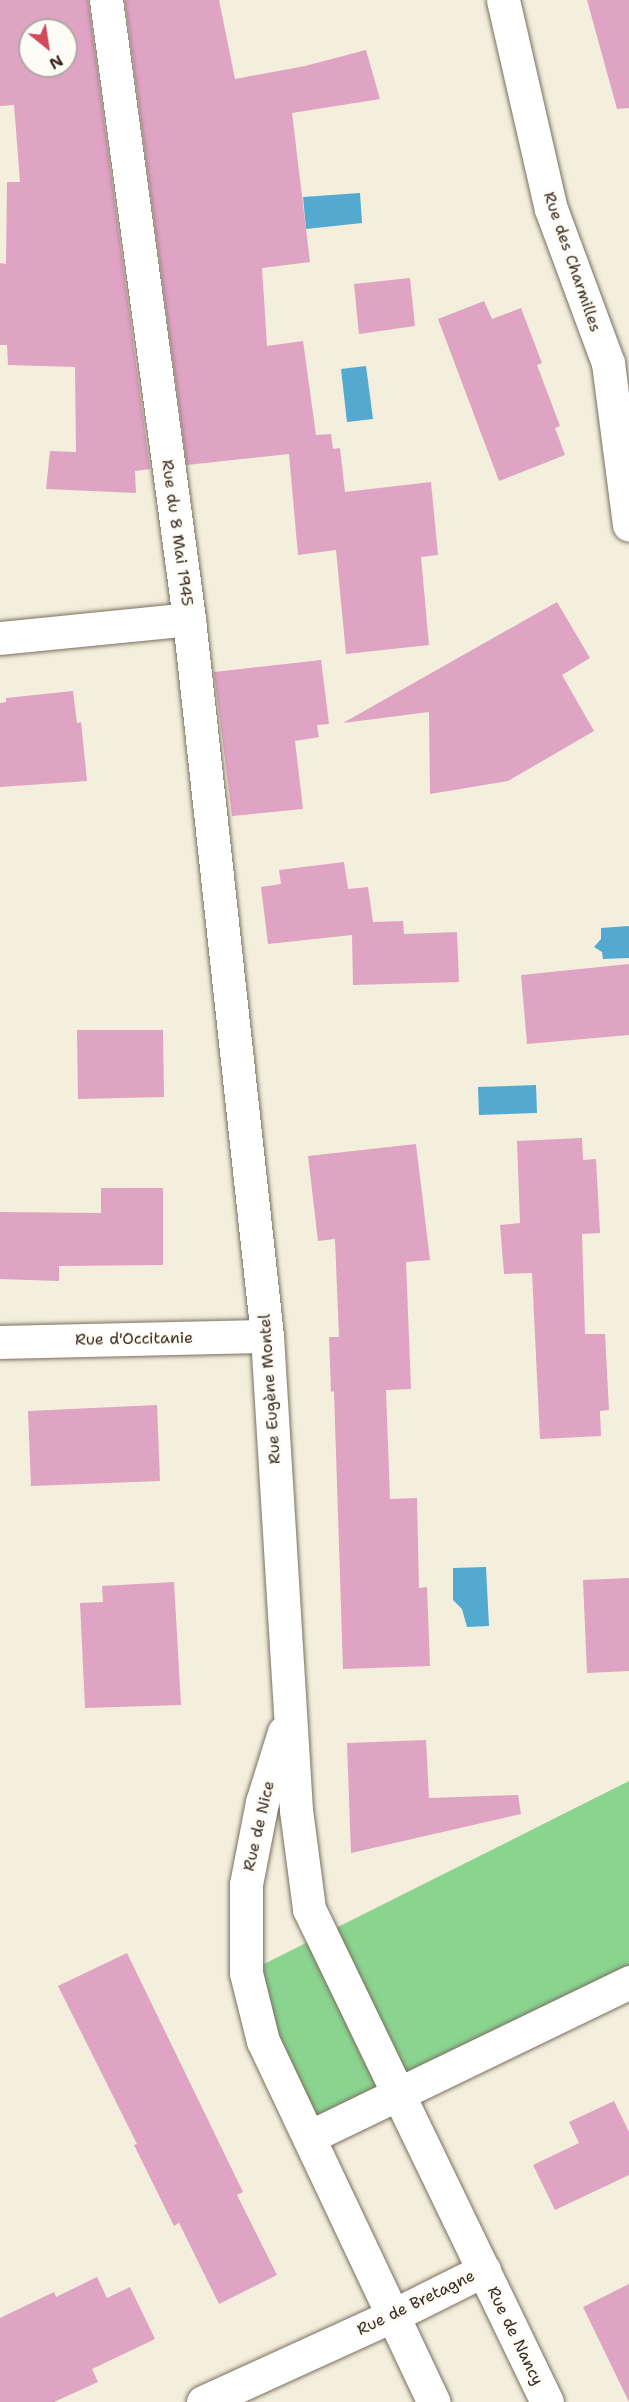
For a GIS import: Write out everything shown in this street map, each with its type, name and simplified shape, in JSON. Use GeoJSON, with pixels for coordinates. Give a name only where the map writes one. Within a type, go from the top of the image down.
{"type":"FeatureCollection","features":[{"type":"Feature","properties":{"kind":"street","name":"Rue du 8 Mai 1945"},"geometry":{"type":"LineString","coordinates":[[106,0],[189,619],[237,1068]]}},
{"type":"Feature","properties":{"kind":"street","name":"Rue des Charmilles"},"geometry":{"type":"LineString","coordinates":[[503,0],[551,209],[608,363],[629,525]]}},
{"type":"Feature","properties":{"kind":"street"},"geometry":{"type":"LineString","coordinates":[[0,638],[189,619]]}},
{"type":"Feature","properties":{"kind":"street","name":"Rue Eugène Montel"},"geometry":{"type":"LineString","coordinates":[[237,1068],[267,1336],[290,1712]]}},
{"type":"Feature","properties":{"kind":"street","name":"Rue d'Occitanie"},"geometry":{"type":"LineString","coordinates":[[0,1342],[267,1336]]}},
{"type":"Feature","properties":{"kind":"street","name":"Rue de Nice"},"geometry":{"type":"LineString","coordinates":[[290,1712],[296,1810],[309,1909],[398,2094]]}},
{"type":"Feature","properties":{"kind":"street","name":"Rue de Nice"},"geometry":{"type":"LineString","coordinates":[[290,1712],[262,1802],[246,1884],[246,1973],[264,2041],[392,2316]]}},
{"type":"Feature","properties":{"kind":"street"},"geometry":{"type":"LineString","coordinates":[[309,2137],[629,1982]]}},
{"type":"Feature","properties":{"kind":"street","name":"Rue de Bretagne"},"geometry":{"type":"LineString","coordinates":[[203,2402],[392,2316],[484,2270],[398,2094]]}},
{"type":"Feature","properties":{"kind":"street","name":"Rue de Nancy"},"geometry":{"type":"LineString","coordinates":[[484,2270],[547,2402]]}},
{"type":"Feature","properties":{"kind":"street"},"geometry":{"type":"LineString","coordinates":[[392,2316],[434,2402]]}},
{"type":"Feature","properties":{"kind":"green space"},"geometry":{"type":"Polygon","coordinates":[[[629,1781],[629,1980],[309,2137],[246,1973],[629,1781]]]}},
{"type":"Feature","properties":{"kind":"water"},"geometry":{"type":"Polygon","coordinates":[[[360,193],[362,223],[306,229],[303,197],[360,193]]]}},
{"type":"Feature","properties":{"kind":"water"},"geometry":{"type":"Polygon","coordinates":[[[366,366],[373,419],[347,422],[341,369],[366,366]]]}},
{"type":"Feature","properties":{"kind":"water"},"geometry":{"type":"Polygon","coordinates":[[[629,926],[629,958],[603,959],[602,952],[594,947],[601,939],[601,928],[629,926]]]}},
{"type":"Feature","properties":{"kind":"water"},"geometry":{"type":"Polygon","coordinates":[[[536,1085],[537,1113],[479,1115],[478,1087],[536,1085]]]}},
{"type":"Feature","properties":{"kind":"water"},"geometry":{"type":"Polygon","coordinates":[[[486,1567],[489,1626],[467,1627],[462,1609],[453,1600],[453,1568],[486,1567]]]}},
{"type":"Feature","properties":{"kind":"building"},"geometry":{"type":"Polygon","coordinates":[[[0,0],[88,0],[150,469],[135,471],[136,493],[46,489],[50,451],[76,452],[75,367],[8,365],[7,345],[0,345],[0,263],[6,264],[7,182],[20,182],[14,105],[0,106],[0,0]]]}},
{"type":"Feature","properties":{"kind":"building"},"geometry":{"type":"Polygon","coordinates":[[[125,0],[219,0],[235,79],[305,66],[366,50],[380,99],[292,113],[310,262],[262,268],[267,346],[303,341],[316,435],[331,434],[333,449],[340,448],[345,492],[431,482],[438,555],[421,557],[429,645],[346,654],[336,550],[298,555],[289,454],[187,465],[125,0]]]}},
{"type":"Feature","properties":{"kind":"building"},"geometry":{"type":"Polygon","coordinates":[[[587,0],[629,0],[629,108],[617,109],[587,0]]]}},
{"type":"Feature","properties":{"kind":"building"},"geometry":{"type":"Polygon","coordinates":[[[410,278],[415,326],[359,334],[354,284],[410,278]]]}},
{"type":"Feature","properties":{"kind":"building"},"geometry":{"type":"Polygon","coordinates":[[[484,301],[492,319],[521,308],[542,363],[537,365],[560,426],[555,428],[565,455],[499,481],[438,319],[484,301]]]}},
{"type":"Feature","properties":{"kind":"building"},"geometry":{"type":"Polygon","coordinates":[[[557,602],[590,658],[562,675],[594,731],[508,781],[430,794],[429,712],[343,723],[557,602]]]}},
{"type":"Feature","properties":{"kind":"building"},"geometry":{"type":"Polygon","coordinates":[[[321,660],[329,724],[317,725],[319,737],[295,741],[303,809],[232,816],[214,672],[321,660]]]}},
{"type":"Feature","properties":{"kind":"building"},"geometry":{"type":"Polygon","coordinates":[[[73,691],[77,723],[81,722],[87,781],[0,787],[0,703],[6,702],[6,698],[73,691]]]}},
{"type":"Feature","properties":{"kind":"building"},"geometry":{"type":"Polygon","coordinates":[[[344,862],[348,889],[368,887],[373,922],[403,921],[404,934],[457,932],[459,982],[353,985],[352,935],[268,944],[261,887],[281,884],[279,870],[344,862]]]}},
{"type":"Feature","properties":{"kind":"building"},"geometry":{"type":"Polygon","coordinates":[[[629,964],[629,1035],[527,1044],[521,975],[629,964]]]}},
{"type":"Feature","properties":{"kind":"building"},"geometry":{"type":"Polygon","coordinates":[[[77,1030],[163,1030],[164,1097],[78,1099],[77,1030]]]}},
{"type":"Feature","properties":{"kind":"building"},"geometry":{"type":"Polygon","coordinates":[[[582,1138],[583,1160],[596,1159],[600,1233],[582,1234],[585,1334],[605,1334],[609,1410],[600,1411],[601,1436],[540,1439],[532,1273],[504,1274],[500,1225],[520,1223],[517,1141],[582,1138]]]}},
{"type":"Feature","properties":{"kind":"building"},"geometry":{"type":"Polygon","coordinates":[[[416,1144],[430,1260],[406,1262],[411,1389],[386,1390],[390,1499],[417,1498],[419,1588],[427,1587],[430,1666],[343,1669],[334,1391],[331,1392],[329,1337],[339,1337],[335,1239],[318,1241],[308,1156],[416,1144]]]}},
{"type":"Feature","properties":{"kind":"building"},"geometry":{"type":"Polygon","coordinates":[[[101,1188],[163,1188],[163,1265],[59,1266],[59,1281],[0,1279],[0,1212],[101,1213],[101,1188]]]}},
{"type":"Feature","properties":{"kind":"building"},"geometry":{"type":"Polygon","coordinates":[[[157,1405],[160,1481],[31,1486],[28,1411],[157,1405]]]}},
{"type":"Feature","properties":{"kind":"building"},"geometry":{"type":"Polygon","coordinates":[[[629,1578],[629,1671],[587,1673],[583,1580],[629,1578]]]}},
{"type":"Feature","properties":{"kind":"building"},"geometry":{"type":"Polygon","coordinates":[[[174,1582],[181,1705],[85,1708],[80,1603],[103,1602],[102,1586],[174,1582]]]}},
{"type":"Feature","properties":{"kind":"building"},"geometry":{"type":"Polygon","coordinates":[[[426,1740],[429,1798],[518,1795],[521,1814],[351,1853],[347,1743],[426,1740]]]}},
{"type":"Feature","properties":{"kind":"building"},"geometry":{"type":"Polygon","coordinates":[[[127,1953],[243,2192],[237,2195],[277,2275],[219,2304],[179,2223],[174,2226],[134,2145],[137,2144],[58,1986],[127,1953]]]}},
{"type":"Feature","properties":{"kind":"building"},"geometry":{"type":"Polygon","coordinates":[[[614,2101],[629,2132],[629,2175],[555,2210],[533,2165],[579,2143],[569,2122],[614,2101]]]}},
{"type":"Feature","properties":{"kind":"building"},"geometry":{"type":"Polygon","coordinates":[[[97,2277],[107,2298],[130,2287],[155,2339],[92,2369],[98,2382],[54,2402],[0,2402],[0,2318],[54,2292],[56,2297],[97,2277]]]}},
{"type":"Feature","properties":{"kind":"building"},"geometry":{"type":"Polygon","coordinates":[[[629,2284],[629,2402],[583,2307],[629,2284]]]}}]}
